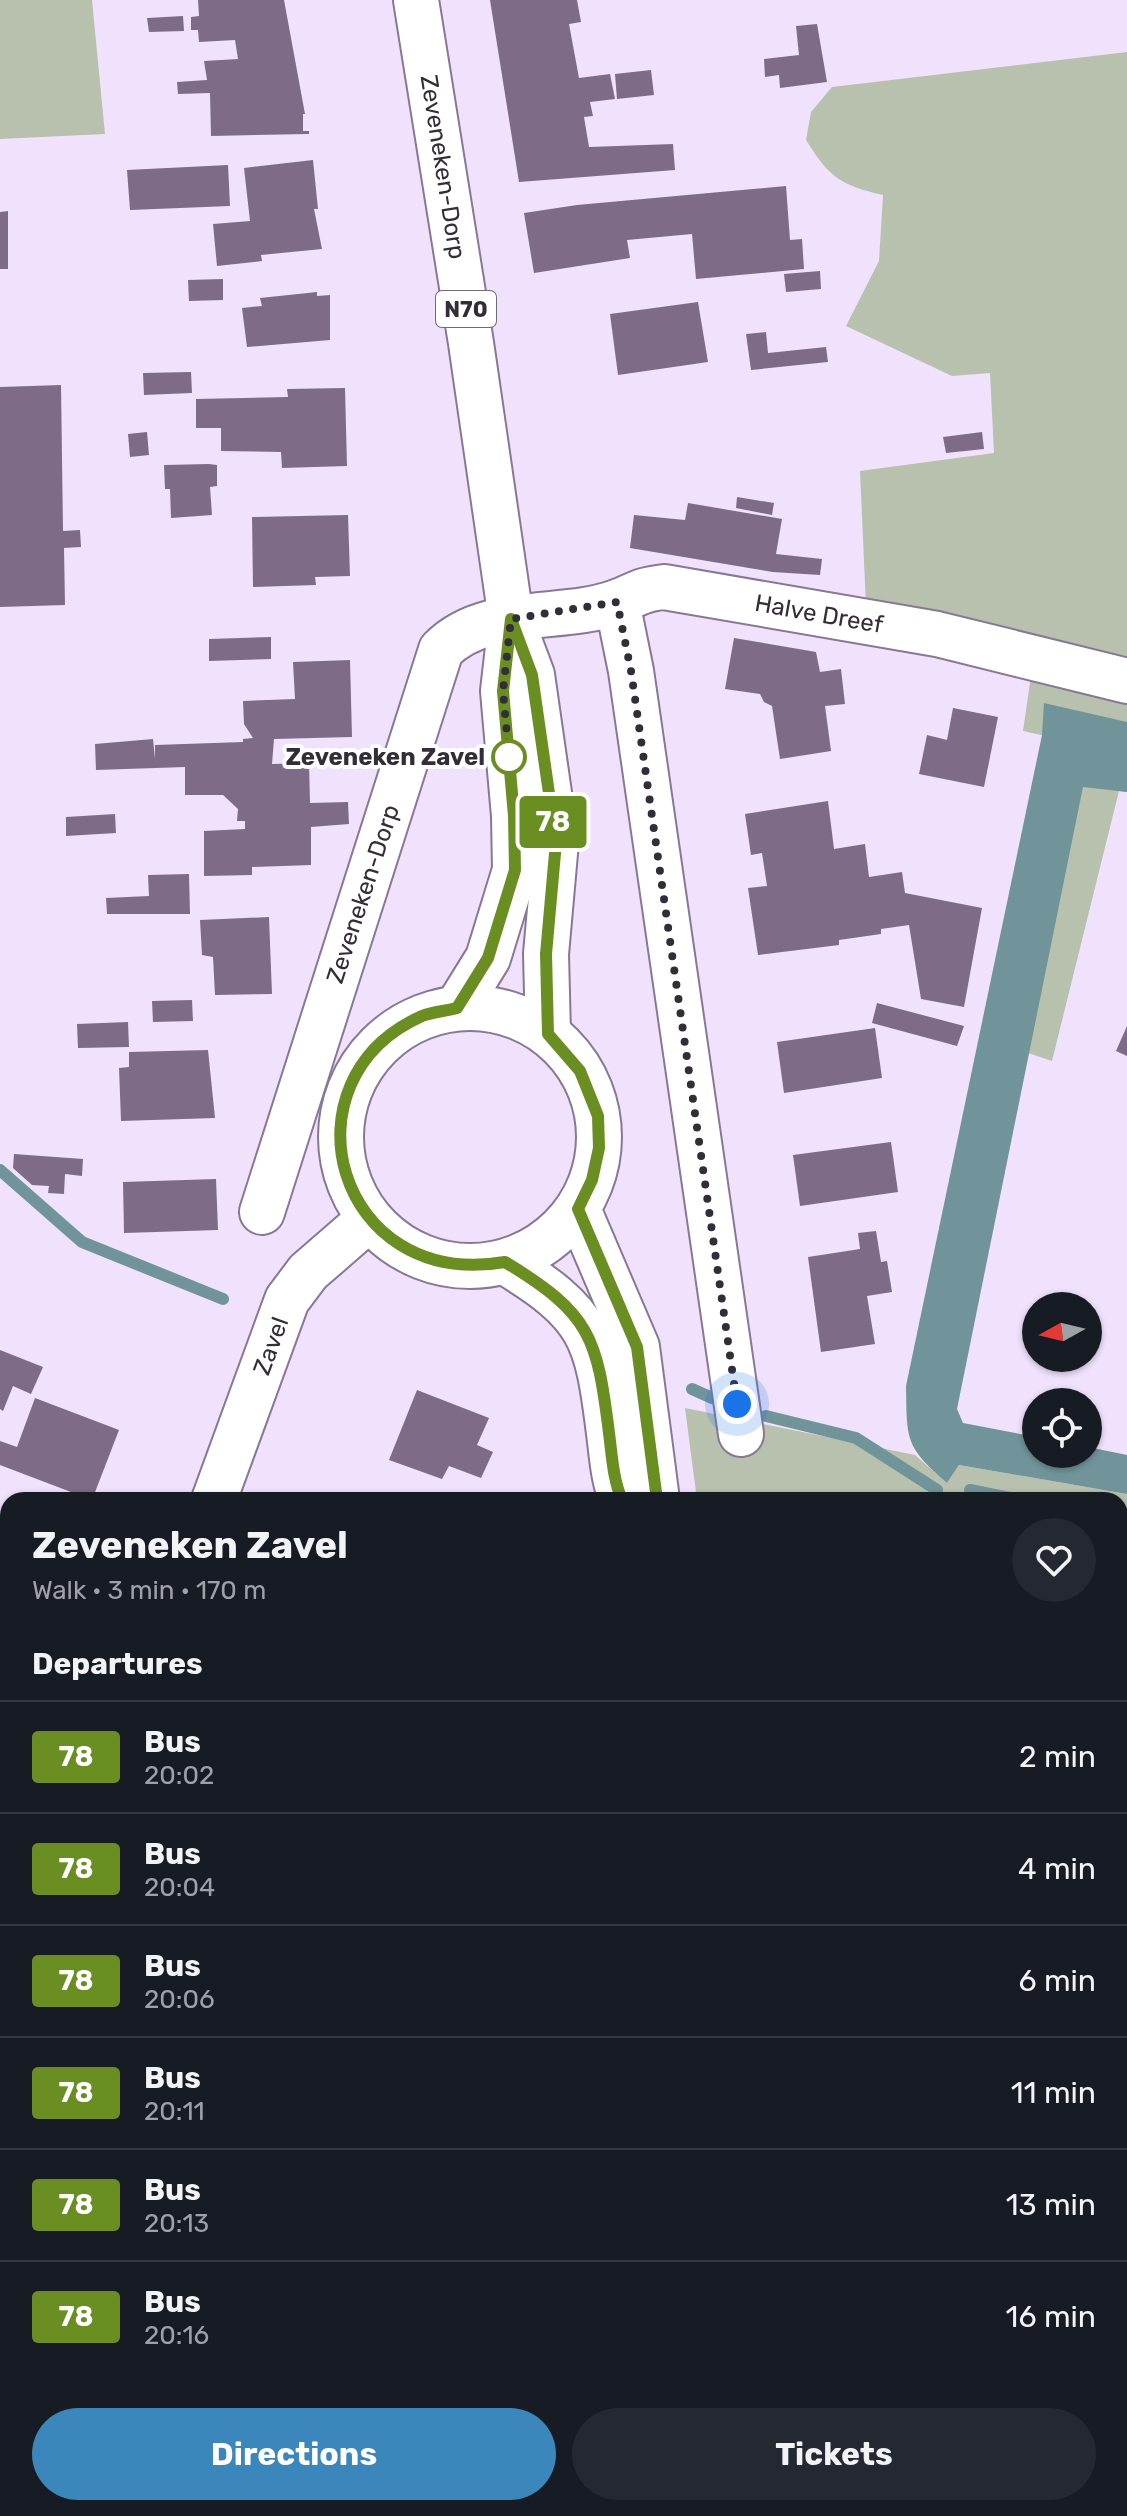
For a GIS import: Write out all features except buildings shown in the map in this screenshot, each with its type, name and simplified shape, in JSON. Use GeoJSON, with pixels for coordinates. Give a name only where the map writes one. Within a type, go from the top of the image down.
{"type":"FeatureCollection","features":[{"type":"Feature","properties":{"kind":"main road","name":"Zeveneken-Dorp"},"geometry":{"type":"LineString","coordinates":[[416,0],[511,619],[532,675],[556,842],[546,954],[548,1034]]}},
{"type":"Feature","properties":{"kind":"main road","name":"Halve Dreef"},"geometry":{"type":"LineString","coordinates":[[511,619],[617,602],[636,591],[664,587],[937,634],[1127,681]]}},
{"type":"Feature","properties":{"kind":"main road"},"geometry":{"type":"LineString","coordinates":[[617,602],[631,671],[741,1434]]}},
{"type":"Feature","properties":{"kind":"main road","name":"Zeveneken-Dorp"},"geometry":{"type":"LineString","coordinates":[[457,1008],[488,958],[515,870],[514,816],[503,691],[511,619]]}},
{"type":"Feature","properties":{"kind":"main road","name":"Zeveneken-Dorp"},"geometry":{"type":"LineString","coordinates":[[262,1212],[441,650],[473,630],[511,619]]}},
{"type":"Feature","properties":{"kind":"main road"},"geometry":{"type":"LineString","coordinates":[[457,1008],[500,1012],[521,1018],[548,1034],[577,1066],[588,1085],[598,1116],[597,1159],[592,1180],[578,1209],[558,1232],[534,1250],[505,1262],[476,1267],[446,1265],[417,1256],[391,1240],[369,1219],[351,1189],[342,1156],[341,1121],[350,1087],[368,1057],[393,1032],[423,1015],[457,1008]]}},
{"type":"Feature","properties":{"kind":"main road"},"geometry":{"type":"LineString","coordinates":[[578,1209],[637,1347],[656,1492]]}},
{"type":"Feature","properties":{"kind":"main road","name":"Zavel"},"geometry":{"type":"LineString","coordinates":[[217,1492],[287,1300],[308,1272],[369,1219]]}},
{"type":"Feature","properties":{"kind":"main road"},"geometry":{"type":"LineString","coordinates":[[505,1262],[569,1307],[592,1340],[603,1386],[618,1492]]}},
{"type":"Feature","properties":{"kind":"shaded area"},"geometry":{"type":"Polygon","coordinates":[[[0,0],[92,0],[105,134],[0,139],[0,0]]]}},
{"type":"Feature","properties":{"kind":"shaded area"},"geometry":{"type":"Polygon","coordinates":[[[1127,52],[1127,792],[1119,791],[1052,1061],[1028,1053],[1091,746],[1023,731],[1036,641],[866,606],[860,471],[994,453],[990,373],[952,376],[846,326],[879,261],[883,195],[837,178],[806,140],[811,112],[832,87],[1127,52]]]}},
{"type":"Feature","properties":{"kind":"shaded area"},"geometry":{"type":"Polygon","coordinates":[[[1044,703],[1127,722],[1127,792],[1083,787],[957,1409],[963,1423],[1022,1434],[1022,1468],[1102,1468],[1102,1450],[1127,1455],[1127,1492],[959,1465],[947,1483],[923,1460],[911,1441],[906,1386],[1042,735],[1044,703]]]}},
{"type":"Feature","properties":{"kind":"shaded area"},"geometry":{"type":"Polygon","coordinates":[[[685,1408],[915,1455],[947,1483],[959,1465],[1115,1492],[696,1492],[685,1408]]]}},
{"type":"Feature","properties":{"kind":"waterway"},"geometry":{"type":"LineString","coordinates":[[0,1170],[82,1242],[223,1299]]}},
{"type":"Feature","properties":{"kind":"waterway"},"geometry":{"type":"LineString","coordinates":[[692,1389],[712,1398]]}},
{"type":"Feature","properties":{"kind":"waterway"},"geometry":{"type":"LineString","coordinates":[[766,1416],[856,1438],[937,1490]]}},
{"type":"Feature","properties":{"kind":"waterway"},"geometry":{"type":"LineString","coordinates":[[970,1490],[980,1492]]}},
{"type":"Feature","properties":{"kind":"bus line","name":"78"},"geometry":{"type":"LineString","coordinates":[[618,1492],[603,1386],[592,1340],[569,1307],[537,1281],[505,1262],[476,1267],[446,1265],[417,1256],[391,1240],[369,1219],[351,1189],[342,1156],[341,1121],[350,1087],[368,1057],[393,1032],[423,1015],[457,1008],[473,989],[488,958],[503,911],[515,870],[514,816],[503,691],[511,619],[532,675],[556,842],[546,954],[548,1034],[572,1057],[588,1085],[598,1116],[599,1148],[592,1180],[578,1209],[637,1347],[656,1492]]}},
{"type":"Feature","properties":{"kind":"place","name":"Zeveneken Zavel"},"geometry":{"type":"Point","coordinates":[509,757]}},
{"type":"Feature","properties":{"kind":"route"},"geometry":{"type":"LineString","coordinates":[[509,757],[503,691],[511,619],[617,602],[631,671],[737,1404]]}}]}
